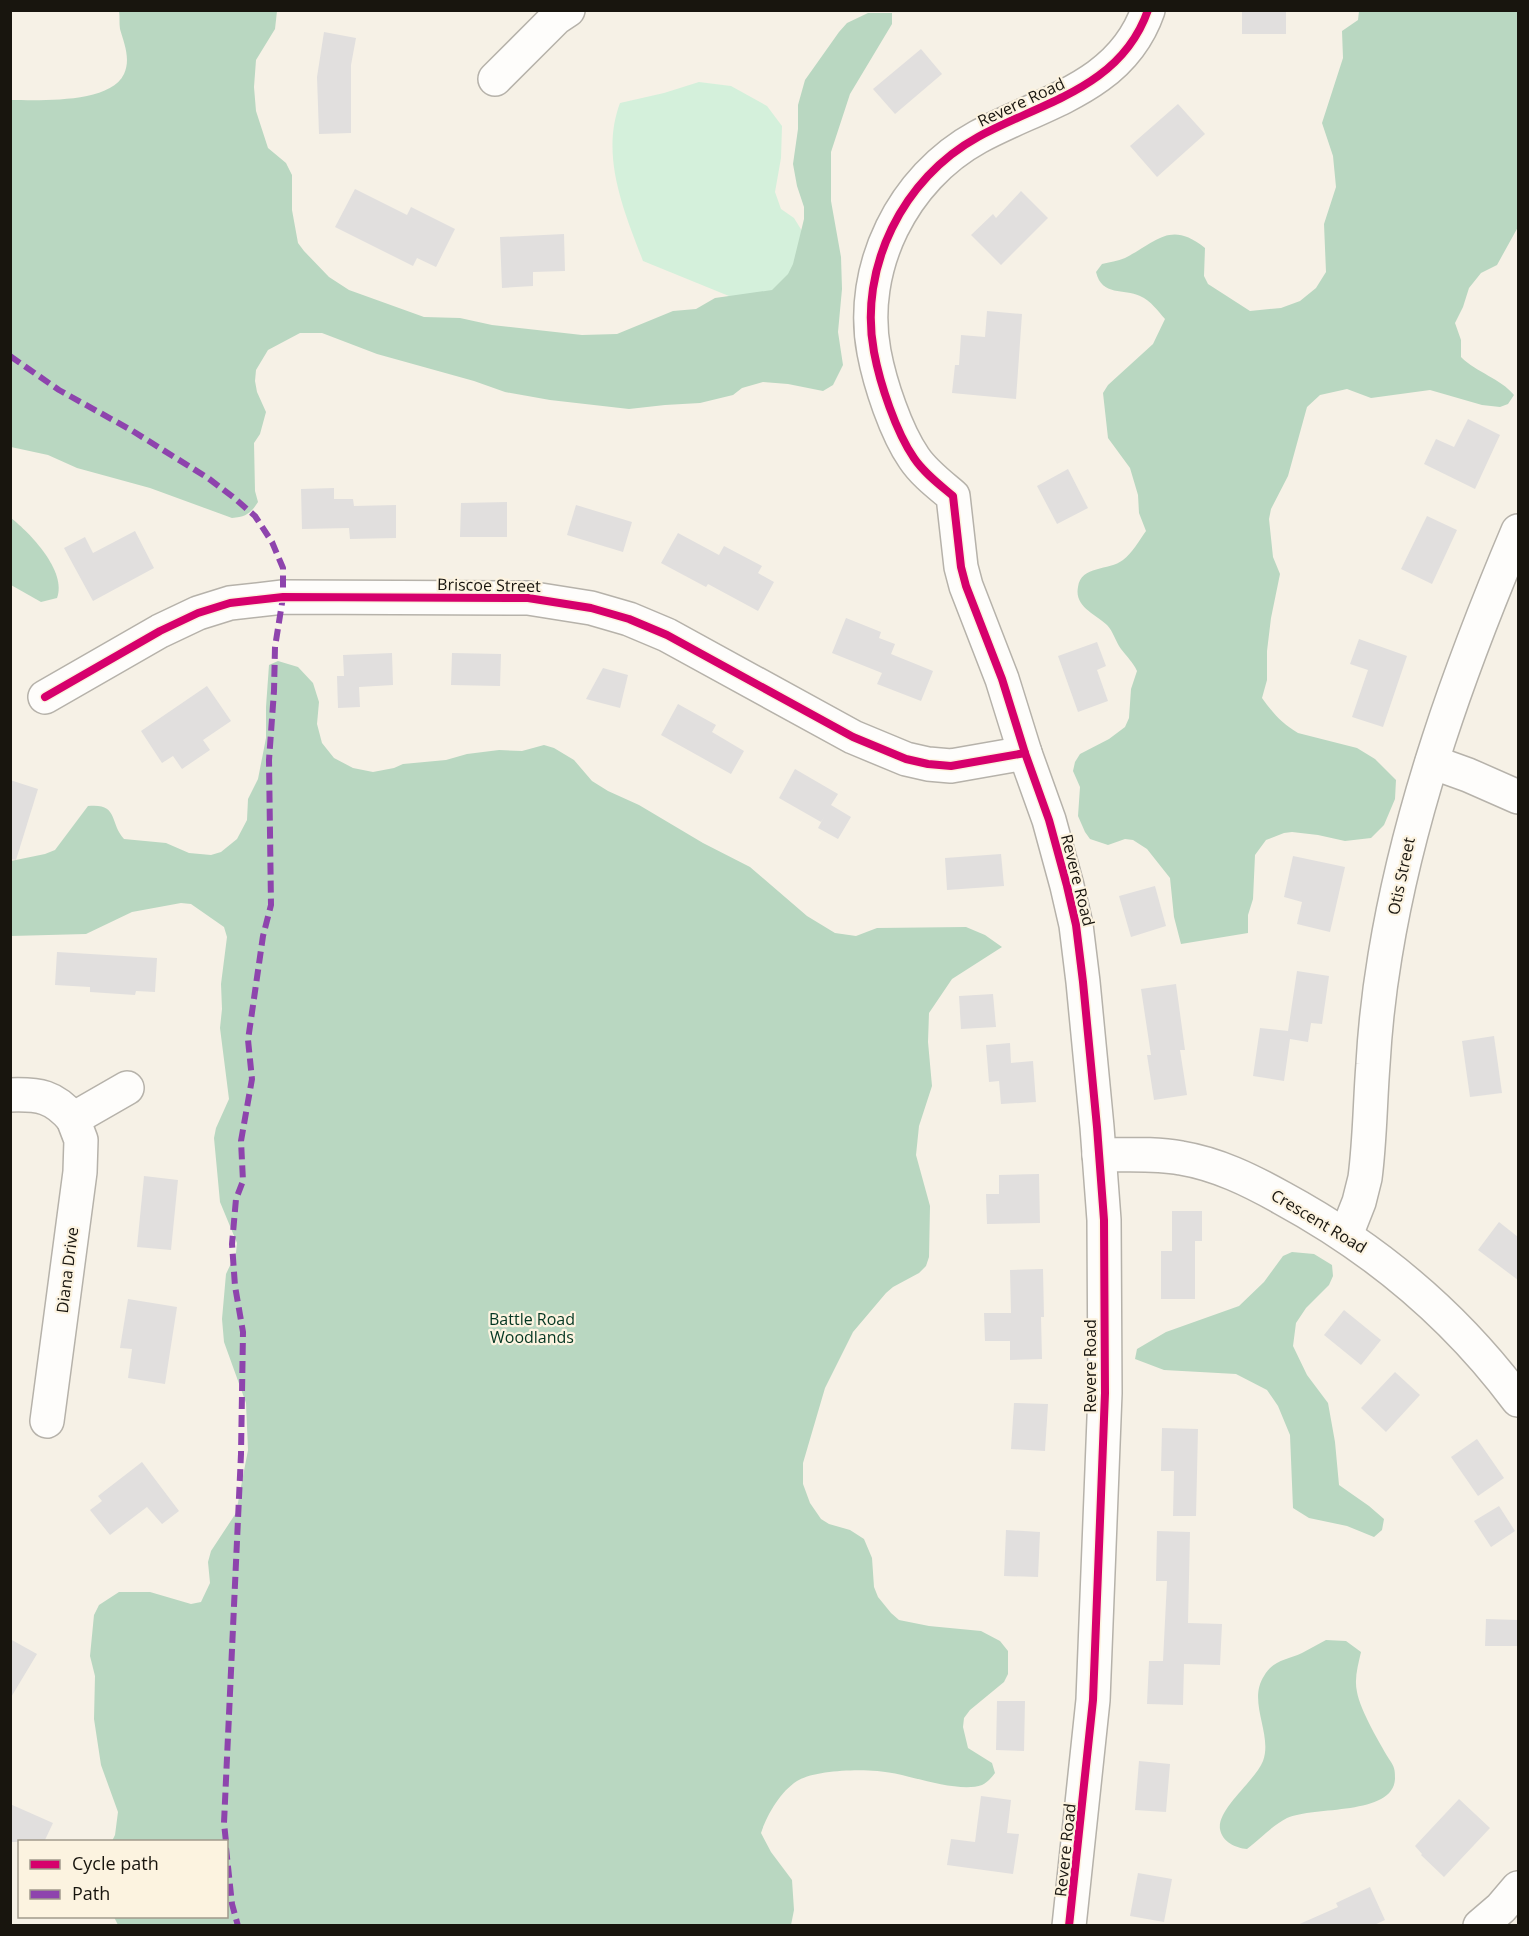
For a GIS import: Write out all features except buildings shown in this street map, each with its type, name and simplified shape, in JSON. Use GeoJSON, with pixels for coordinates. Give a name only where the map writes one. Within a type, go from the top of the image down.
{"type":"FeatureCollection","features":[{"type":"Feature","properties":{"kind":"street"},"geometry":{"type":"LineString","coordinates":[[495,79],[556,18],[568,10]]}},
{"type":"Feature","properties":{"kind":"street","name":"Revere Road"},"geometry":{"type":"LineString","coordinates":[[1069,1926],[1079,1846],[1094,1678],[1105,1393],[1104,1220],[1076,925],[1059,853],[1002,679],[966,586],[961,567],[953,496],[914,459],[903,438],[880,380],[872,344],[870,310],[872,286],[885,244],[902,210],[932,172],[947,157],[979,137],[1067,96],[1099,76],[1131,44],[1148,10]]}},
{"type":"Feature","properties":{"kind":"street","name":"Otis Street"},"geometry":{"type":"LineString","coordinates":[[1346,1234],[1359,1202],[1365,1178],[1377,1012],[1395,898],[1409,836],[1432,762],[1491,595],[1518,531]]}},
{"type":"Feature","properties":{"kind":"street","name":"Briscoe Street"},"geometry":{"type":"LineString","coordinates":[[45,697],[160,630],[198,613],[230,603],[283,597],[528,598],[591,608],[629,619],[667,635],[853,737],[906,759],[951,766],[1025,753]]}},
{"type":"Feature","properties":{"kind":"street"},"geometry":{"type":"LineString","coordinates":[[1432,762],[1518,797]]}},
{"type":"Feature","properties":{"kind":"street"},"geometry":{"type":"LineString","coordinates":[[10,1095],[35,1094],[44,1097],[64,1108],[73,1119],[127,1088]]}},
{"type":"Feature","properties":{"kind":"street","name":"Diana Drive"},"geometry":{"type":"LineString","coordinates":[[48,1421],[81,1164],[81,1140],[73,1119]]}},
{"type":"Feature","properties":{"kind":"street","name":"Crescent Road"},"geometry":{"type":"LineString","coordinates":[[1099,1155],[1169,1156],[1203,1163],[1246,1179],[1346,1234],[1415,1288],[1454,1325],[1491,1363],[1518,1400]]}},
{"type":"Feature","properties":{"kind":"street"},"geometry":{"type":"LineString","coordinates":[[1480,1926],[1501,1908],[1518,1888]]}},
{"type":"Feature","properties":{"kind":"green space"},"geometry":{"type":"Polygon","coordinates":[[[119,11],[277,11],[275,29],[256,60],[254,87],[256,111],[268,148],[286,163],[292,175],[292,210],[298,243],[329,277],[349,290],[424,317],[460,318],[492,325],[582,335],[617,334],[673,311],[696,309],[715,298],[772,290],[788,274],[793,264],[804,219],[804,207],[793,164],[798,129],[798,105],[805,80],[847,23],[868,13],[892,13],[892,24],[850,94],[831,152],[831,201],[841,257],[842,289],[838,332],[843,365],[833,385],[823,391],[763,382],[742,388],[733,395],[700,403],[629,409],[550,400],[505,392],[377,354],[322,333],[300,333],[268,350],[256,370],[257,392],[266,412],[260,434],[254,443],[255,491],[258,502],[250,512],[241,517],[232,518],[150,488],[77,468],[48,455],[11,447],[11,100],[73,98],[104,91],[116,84],[124,74],[127,63],[119,11]]]}},
{"type":"Feature","properties":{"kind":"green space"},"geometry":{"type":"Polygon","coordinates":[[[1359,11],[1518,11],[1518,227],[1497,265],[1481,273],[1469,288],[1455,323],[1461,340],[1461,357],[1502,384],[1514,395],[1508,404],[1500,407],[1482,405],[1430,390],[1371,398],[1347,389],[1320,395],[1307,407],[1288,476],[1271,509],[1269,519],[1273,557],[1280,574],[1271,618],[1267,651],[1267,680],[1262,698],[1287,726],[1298,733],[1357,748],[1375,759],[1396,780],[1395,799],[1384,825],[1371,838],[1345,841],[1292,832],[1266,840],[1255,855],[1253,899],[1248,915],[1248,933],[1181,944],[1174,917],[1170,878],[1147,849],[1133,840],[1125,839],[1108,845],[1090,839],[1078,816],[1080,787],[1073,771],[1075,762],[1080,754],[1109,739],[1125,727],[1129,718],[1131,689],[1137,671],[1109,627],[1079,600],[1078,587],[1084,575],[1123,560],[1146,531],[1139,513],[1138,495],[1130,468],[1108,438],[1103,393],[1108,385],[1153,344],[1165,319],[1144,298],[1103,285],[1096,272],[1102,264],[1125,258],[1155,240],[1173,235],[1193,240],[1205,248],[1204,276],[1208,284],[1250,311],[1281,308],[1300,301],[1316,288],[1326,272],[1324,224],[1336,187],[1333,156],[1322,123],[1343,58],[1342,31],[1358,20],[1359,11]]]}},
{"type":"Feature","properties":{"kind":"green space"},"geometry":{"type":"Polygon","coordinates":[[[699,82],[731,86],[767,106],[782,126],[781,158],[775,192],[781,209],[794,218],[802,231],[793,280],[751,305],[643,261],[617,183],[612,143],[614,123],[620,103],[699,82]]]}},
{"type":"Feature","properties":{"kind":"green space"},"geometry":{"type":"Polygon","coordinates":[[[11,518],[37,543],[52,565],[59,587],[57,598],[41,602],[11,585],[11,518]]]}},
{"type":"Feature","properties":{"kind":"green space","name":"Battle Road Woodlands"},"geometry":{"type":"Polygon","coordinates":[[[278,661],[298,667],[313,683],[319,702],[317,724],[322,743],[334,758],[353,768],[373,772],[403,764],[446,760],[467,754],[499,750],[522,751],[544,745],[574,760],[592,781],[608,791],[639,805],[703,843],[750,867],[807,916],[835,933],[856,936],[877,928],[966,927],[985,935],[1002,947],[952,979],[929,1013],[928,1042],[932,1086],[919,1126],[916,1155],[930,1206],[929,1257],[926,1266],[919,1273],[886,1293],[853,1332],[825,1388],[803,1463],[803,1484],[810,1503],[821,1519],[829,1524],[850,1530],[864,1539],[872,1558],[874,1587],[878,1597],[891,1613],[899,1620],[929,1626],[981,1631],[1000,1641],[1008,1651],[1008,1674],[1004,1682],[970,1710],[964,1718],[963,1727],[968,1748],[992,1763],[995,1773],[984,1784],[973,1787],[937,1784],[871,1770],[830,1772],[797,1781],[775,1804],[761,1833],[771,1852],[792,1880],[794,1910],[791,1925],[118,1925],[114,1918],[228,1918],[228,1840],[112,1840],[118,1812],[101,1765],[94,1719],[95,1676],[90,1656],[94,1615],[99,1605],[119,1592],[150,1592],[191,1604],[201,1602],[210,1583],[208,1562],[211,1551],[236,1513],[248,1450],[246,1403],[224,1342],[222,1319],[226,1274],[236,1253],[237,1243],[220,1202],[214,1138],[229,1099],[220,1028],[221,984],[227,937],[224,927],[191,904],[181,903],[132,912],[86,934],[11,936],[11,861],[55,850],[88,806],[98,806],[109,811],[124,839],[166,843],[189,853],[211,855],[221,852],[237,839],[247,820],[248,799],[258,779],[266,738],[269,665],[278,661]]]}},
{"type":"Feature","properties":{"kind":"green space"},"geometry":{"type":"Polygon","coordinates":[[[1292,1252],[1314,1254],[1332,1265],[1333,1276],[1329,1285],[1306,1308],[1296,1323],[1293,1346],[1307,1375],[1328,1403],[1339,1485],[1384,1519],[1382,1530],[1374,1537],[1347,1526],[1309,1518],[1293,1508],[1290,1435],[1278,1406],[1267,1390],[1236,1374],[1164,1370],[1135,1359],[1137,1349],[1166,1332],[1239,1306],[1264,1282],[1283,1256],[1292,1252]]]}},
{"type":"Feature","properties":{"kind":"green space"},"geometry":{"type":"Polygon","coordinates":[[[1326,1640],[1346,1641],[1361,1652],[1356,1677],[1357,1692],[1366,1718],[1394,1768],[1395,1779],[1391,1791],[1381,1799],[1367,1804],[1299,1814],[1287,1818],[1247,1849],[1234,1846],[1221,1834],[1221,1821],[1230,1804],[1263,1761],[1265,1740],[1259,1707],[1259,1686],[1264,1676],[1276,1664],[1326,1640]]]}},
{"type":"Feature","properties":{"kind":"marked path"},"geometry":{"type":"LineString","coordinates":[[10,356],[59,390],[131,430],[208,478],[233,497],[255,516],[272,542],[283,568],[283,597],[275,647],[269,760],[271,905],[263,936],[248,1040],[252,1079],[241,1141],[243,1181],[236,1199],[232,1244],[235,1286],[243,1332],[241,1454],[224,1823],[226,1840]]}},
{"type":"Feature","properties":{"kind":"marked path"},"geometry":{"type":"LineString","coordinates":[[228,1867],[232,1904],[238,1926]]}},
{"type":"Feature","properties":{"kind":"cycle path"},"geometry":{"type":"LineString","coordinates":[[1069,1926],[1093,1700],[1105,1393],[1104,1220],[1097,1127],[1076,925],[1049,820],[1002,679],[966,586],[961,567],[953,496],[932,479],[918,463],[901,435],[880,378],[874,352],[871,320],[873,289],[880,258],[892,228],[908,201],[928,176],[951,155],[978,137],[1077,90],[1099,75],[1119,58],[1136,36],[1148,10]]}},
{"type":"Feature","properties":{"kind":"cycle path"},"geometry":{"type":"LineString","coordinates":[[45,697],[160,631],[198,613],[230,603],[283,597],[528,598],[591,608],[629,619],[667,635],[853,737],[906,759],[951,766],[1025,753]]}}]}
